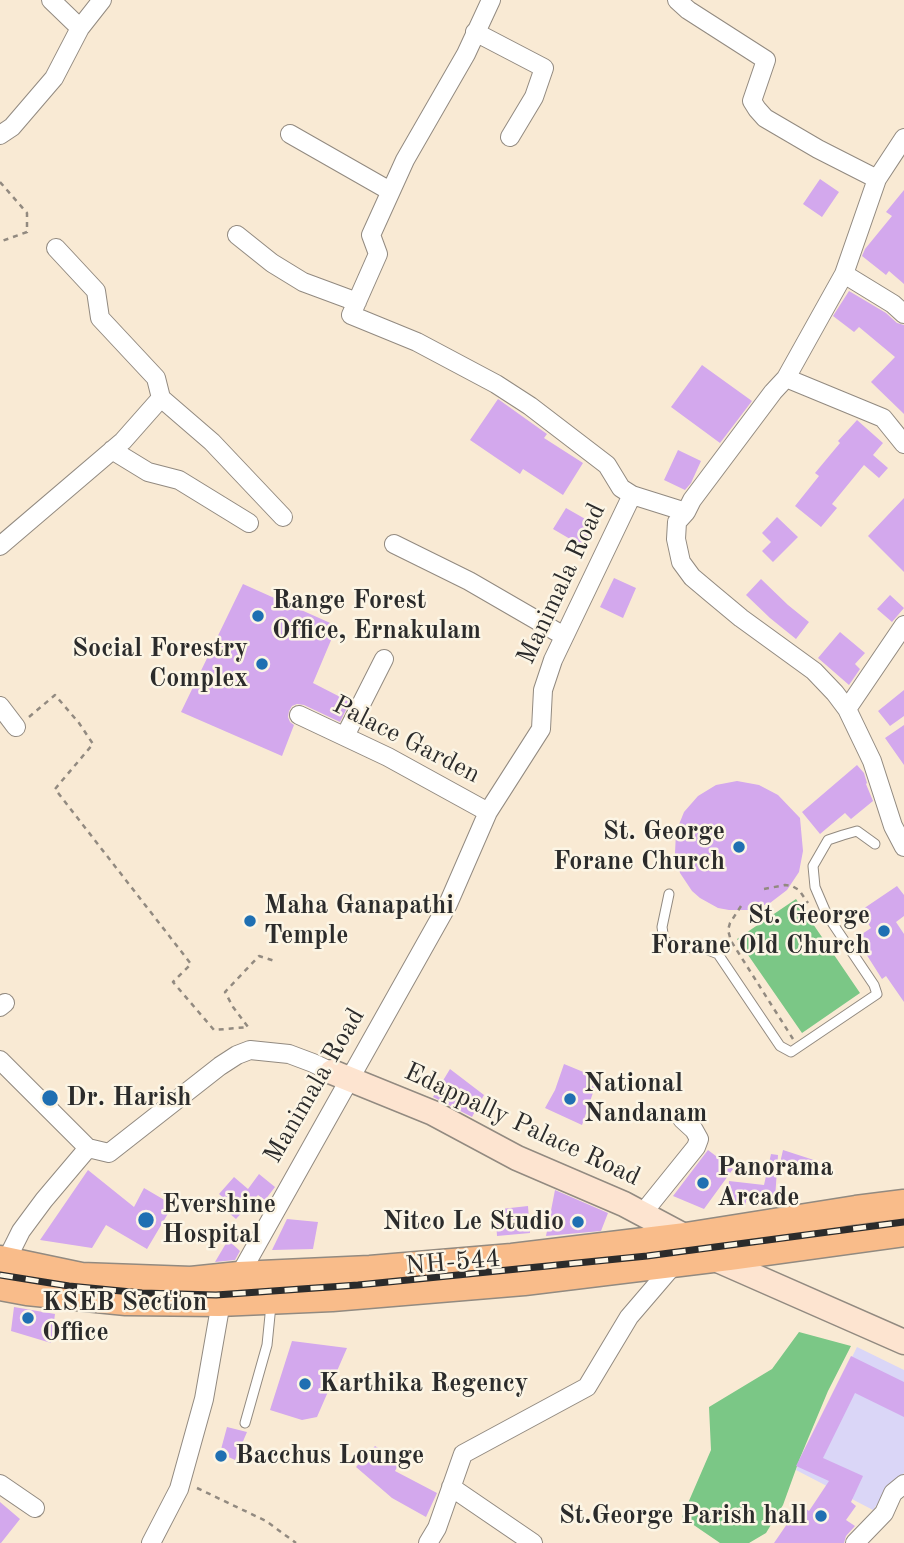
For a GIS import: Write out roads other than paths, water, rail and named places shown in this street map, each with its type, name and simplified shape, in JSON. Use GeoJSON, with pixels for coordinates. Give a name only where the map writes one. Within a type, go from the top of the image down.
{"type":"FeatureCollection","features":[{"type":"Feature","properties":{"kind":"main road","name":"NH-544"},"geometry":{"type":"LineString","coordinates":[[721,1249],[856,1210],[904,1204]]}},
{"type":"Feature","properties":{"kind":"main road","name":"NH-544"},"geometry":{"type":"LineString","coordinates":[[8,1274],[191,1281],[512,1258],[721,1249],[904,1232]]}},
{"type":"Feature","properties":{"kind":"main road","name":"NH-544"},"geometry":{"type":"LineString","coordinates":[[8,1274],[127,1301],[332,1297],[524,1281],[682,1249]]}},
{"type":"Feature","properties":{"kind":"street"},"geometry":{"type":"LineString","coordinates":[[51,0],[80,28]]}},
{"type":"Feature","properties":{"kind":"street"},"geometry":{"type":"LineString","coordinates":[[0,135],[12,127],[54,78],[80,28],[102,0]]}},
{"type":"Feature","properties":{"kind":"street"},"geometry":{"type":"LineString","coordinates":[[491,0],[466,54],[390,191],[371,234],[378,254],[351,315],[417,342],[496,384],[530,406],[607,465],[621,488],[632,495]]}},
{"type":"Feature","properties":{"kind":"street"},"geometry":{"type":"LineString","coordinates":[[677,0],[688,10],[766,60],[752,101],[765,118],[877,179]]}},
{"type":"Feature","properties":{"kind":"street"},"geometry":{"type":"LineString","coordinates":[[475,32],[544,68],[534,97],[510,137]]}},
{"type":"Feature","properties":{"kind":"street"},"geometry":{"type":"LineString","coordinates":[[290,134],[390,191]]}},
{"type":"Feature","properties":{"kind":"street"},"geometry":{"type":"LineString","coordinates":[[903,143],[877,179],[844,275],[786,378],[692,500],[677,522],[676,539],[681,562],[692,578],[741,618],[814,671],[847,709],[872,761],[893,826],[904,847]]}},
{"type":"Feature","properties":{"kind":"street"},"geometry":{"type":"LineString","coordinates":[[237,235],[272,263],[303,282],[357,302]]}},
{"type":"Feature","properties":{"kind":"street"},"geometry":{"type":"LineString","coordinates":[[56,248],[96,291],[100,318],[156,378],[161,398],[212,442],[283,517]]}},
{"type":"Feature","properties":{"kind":"street"},"geometry":{"type":"LineString","coordinates":[[844,275],[893,304],[904,314]]}},
{"type":"Feature","properties":{"kind":"street"},"geometry":{"type":"LineString","coordinates":[[786,378],[883,418],[904,444]]}},
{"type":"Feature","properties":{"kind":"street"},"geometry":{"type":"LineString","coordinates":[[0,546],[113,450],[161,398]]}},
{"type":"Feature","properties":{"kind":"street"},"geometry":{"type":"LineString","coordinates":[[113,450],[148,472],[179,480],[248,523]]}},
{"type":"Feature","properties":{"kind":"street","name":"Manimala Road"},"geometry":{"type":"LineString","coordinates":[[221,1301],[239,1276],[340,1076],[448,904],[488,812],[541,729],[543,690],[553,660],[632,495],[685,512]]}},
{"type":"Feature","properties":{"kind":"street"},"geometry":{"type":"LineString","coordinates":[[394,544],[469,581],[564,636]]}},
{"type":"Feature","properties":{"kind":"street"},"geometry":{"type":"LineString","coordinates":[[847,709],[904,625]]}},
{"type":"Feature","properties":{"kind":"street"},"geometry":{"type":"LineString","coordinates":[[345,736],[384,659]]}},
{"type":"Feature","properties":{"kind":"street"},"geometry":{"type":"LineString","coordinates":[[0,706],[16,727]]}},
{"type":"Feature","properties":{"kind":"street","name":"Palace Garden"},"geometry":{"type":"LineString","coordinates":[[299,715],[388,757],[488,812]]}},
{"type":"Feature","properties":{"kind":"street"},"geometry":{"type":"LineString","coordinates":[[0,1060],[88,1148],[109,1153],[220,1066],[250,1050],[289,1054],[340,1076]]}},
{"type":"Feature","properties":{"kind":"street","name":"Edappally Palace Road"},"geometry":{"type":"LineString","coordinates":[[340,1076],[433,1113],[517,1158],[624,1204],[642,1214],[682,1249]]}},
{"type":"Feature","properties":{"kind":"street"},"geometry":{"type":"LineString","coordinates":[[642,1214],[696,1147],[699,1139],[682,1119]]}},
{"type":"Feature","properties":{"kind":"street"},"geometry":{"type":"LineString","coordinates":[[8,1274],[21,1231],[88,1148]]}},
{"type":"Feature","properties":{"kind":"street"},"geometry":{"type":"LineString","coordinates":[[428,1543],[437,1528],[463,1454],[587,1387],[629,1317],[682,1249]]}},
{"type":"Feature","properties":{"kind":"street"},"geometry":{"type":"LineString","coordinates":[[721,1249],[904,1342]]}},
{"type":"Feature","properties":{"kind":"street"},"geometry":{"type":"LineString","coordinates":[[151,1543],[179,1489],[204,1399],[221,1301]]}},
{"type":"Feature","properties":{"kind":"street"},"geometry":{"type":"LineString","coordinates":[[0,1484],[35,1508]]}},
{"type":"Feature","properties":{"kind":"street"},"geometry":{"type":"LineString","coordinates":[[855,1543],[884,1513],[893,1493],[904,1484]]}},
{"type":"Feature","properties":{"kind":"street"},"geometry":{"type":"LineString","coordinates":[[451,1487],[533,1543]]}},
{"type":"Feature","properties":{"kind":"lane"},"geometry":{"type":"LineString","coordinates":[[669,894],[662,928],[664,940],[674,947],[703,947],[718,954],[780,1046],[791,1052],[877,994],[874,985],[827,915],[815,887],[813,866],[828,840],[857,831],[875,844]]}},
{"type":"Feature","properties":{"kind":"lane"},"geometry":{"type":"LineString","coordinates":[[246,1423],[267,1345],[272,1299]]}},
{"type":"Feature","properties":{"kind":"railway"},"geometry":{"type":"LineString","coordinates":[[0,1275],[69,1286],[142,1293],[216,1295],[358,1285],[647,1256],[904,1222]]}},
{"type":"Feature","properties":{"kind":"place","name":"Range Forest Office, Ernakulam"},"geometry":{"type":"Point","coordinates":[258,616]}},
{"type":"Feature","properties":{"kind":"place","name":"Social Forestry Complex"},"geometry":{"type":"Point","coordinates":[262,664]}},
{"type":"Feature","properties":{"kind":"place","name":"St. George Forane Church"},"geometry":{"type":"Point","coordinates":[739,847]}},
{"type":"Feature","properties":{"kind":"place","name":"Maha Ganapathi Temple"},"geometry":{"type":"Point","coordinates":[250,921]}},
{"type":"Feature","properties":{"kind":"place","name":"St. George Forane Old Church"},"geometry":{"type":"Point","coordinates":[884,931]}},
{"type":"Feature","properties":{"kind":"place","name":"Dr. Harish"},"geometry":{"type":"Point","coordinates":[50,1098]}},
{"type":"Feature","properties":{"kind":"place","name":"National Nandanam"},"geometry":{"type":"Point","coordinates":[570,1099]}},
{"type":"Feature","properties":{"kind":"place","name":"Panorama Arcade"},"geometry":{"type":"Point","coordinates":[703,1183]}},
{"type":"Feature","properties":{"kind":"place","name":"Evershine Hospital"},"geometry":{"type":"Point","coordinates":[146,1220]}},
{"type":"Feature","properties":{"kind":"place","name":"Nitco Le Studio"},"geometry":{"type":"Point","coordinates":[578,1222]}},
{"type":"Feature","properties":{"kind":"place","name":"KSEB Section Office"},"geometry":{"type":"Point","coordinates":[28,1318]}},
{"type":"Feature","properties":{"kind":"place","name":"Karthika Regency"},"geometry":{"type":"Point","coordinates":[305,1384]}},
{"type":"Feature","properties":{"kind":"place","name":"Bacchus Lounge"},"geometry":{"type":"Point","coordinates":[221,1456]}},
{"type":"Feature","properties":{"kind":"place","name":"St.George Parish hall"},"geometry":{"type":"Point","coordinates":[821,1516]}}]}
